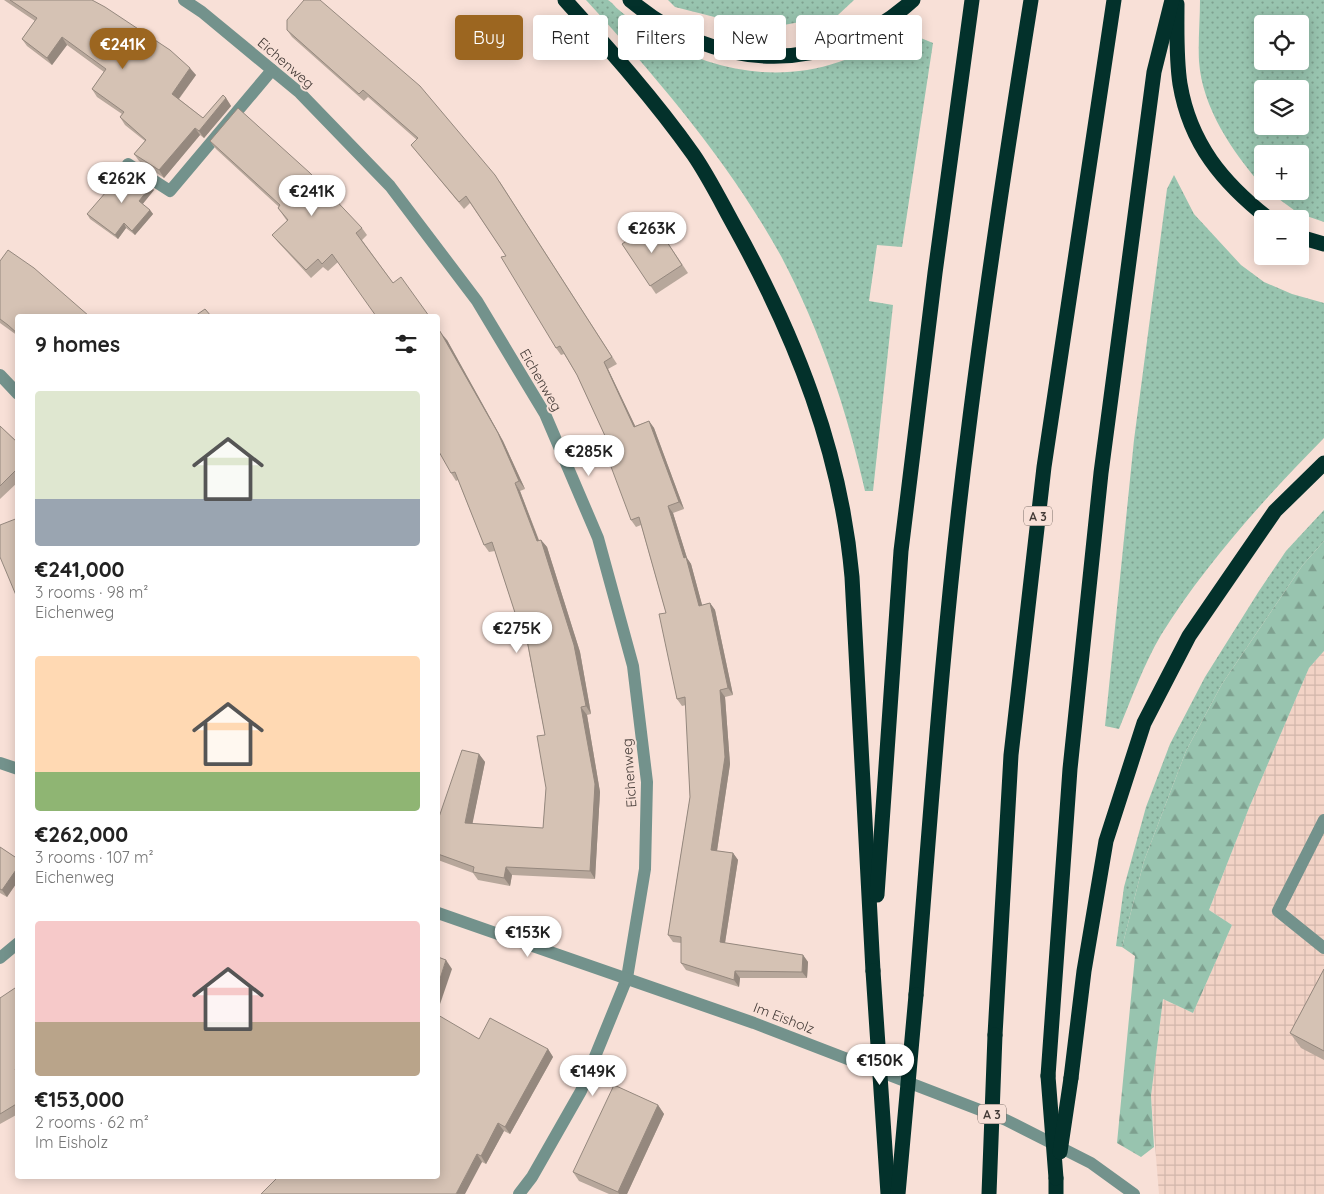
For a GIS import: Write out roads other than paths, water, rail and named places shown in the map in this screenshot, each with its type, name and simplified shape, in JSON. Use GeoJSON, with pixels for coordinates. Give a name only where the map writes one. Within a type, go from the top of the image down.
{"type":"FeatureCollection","features":[{"type":"Feature","properties":{"kind":"highway"},"geometry":{"type":"LineString","coordinates":[[565,0],[619,60],[694,156],[781,314],[804,370],[825,432],[844,513],[851,562],[873,971],[888,1194]]}},
{"type":"Feature","properties":{"kind":"highway"},"geometry":{"type":"LineString","coordinates":[[630,0],[660,23],[693,40],[733,53],[795,56],[838,47],[880,26],[913,0]]}},
{"type":"Feature","properties":{"kind":"highway"},"geometry":{"type":"LineString","coordinates":[[873,971],[880,834],[901,551],[935,273],[972,0]]}},
{"type":"Feature","properties":{"kind":"highway"},"geometry":{"type":"LineString","coordinates":[[898,1194],[937,730],[967,436],[994,235],[1031,0]]}},
{"type":"Feature","properties":{"kind":"highway","name":"A 3"},"geometry":{"type":"LineString","coordinates":[[989,1194],[995,1035],[1011,756],[1044,467],[1114,0]]}},
{"type":"Feature","properties":{"kind":"highway"},"geometry":{"type":"LineString","coordinates":[[1056,1194],[1048,1076],[1070,769],[1101,473],[1154,72],[1172,0]]}},
{"type":"Feature","properties":{"kind":"highway"},"geometry":{"type":"LineString","coordinates":[[1177,0],[1180,84],[1188,116],[1202,146],[1224,180],[1259,210]]}},
{"type":"Feature","properties":{"kind":"highway"},"geometry":{"type":"LineString","coordinates":[[1309,239],[1324,244]]}},
{"type":"Feature","properties":{"kind":"highway"},"geometry":{"type":"LineString","coordinates":[[1056,1178],[1084,971],[1106,841],[1144,723],[1189,636],[1275,511],[1324,463]]}},
{"type":"Feature","properties":{"kind":"street","name":"Eichenweg"},"geometry":{"type":"LineString","coordinates":[[184,0],[202,12],[300,93],[390,186],[477,302],[544,414],[598,538],[634,666],[648,782],[645,869],[627,978],[581,1091],[532,1177],[519,1194]]}},
{"type":"Feature","properties":{"kind":"street"},"geometry":{"type":"LineString","coordinates":[[128,164],[170,191],[272,70]]}},
{"type":"Feature","properties":{"kind":"street"},"geometry":{"type":"LineString","coordinates":[[0,375],[15,391]]}},
{"type":"Feature","properties":{"kind":"street"},"geometry":{"type":"LineString","coordinates":[[0,764],[15,768]]}},
{"type":"Feature","properties":{"kind":"street"},"geometry":{"type":"LineString","coordinates":[[1324,820],[1278,911],[1324,948]]}},
{"type":"Feature","properties":{"kind":"street","name":"Im Eisholz"},"geometry":{"type":"LineString","coordinates":[[440,914],[754,1023],[1006,1120],[1092,1163],[1134,1194]]}},
{"type":"Feature","properties":{"kind":"street"},"geometry":{"type":"LineString","coordinates":[[0,958],[15,946]]}}]}
